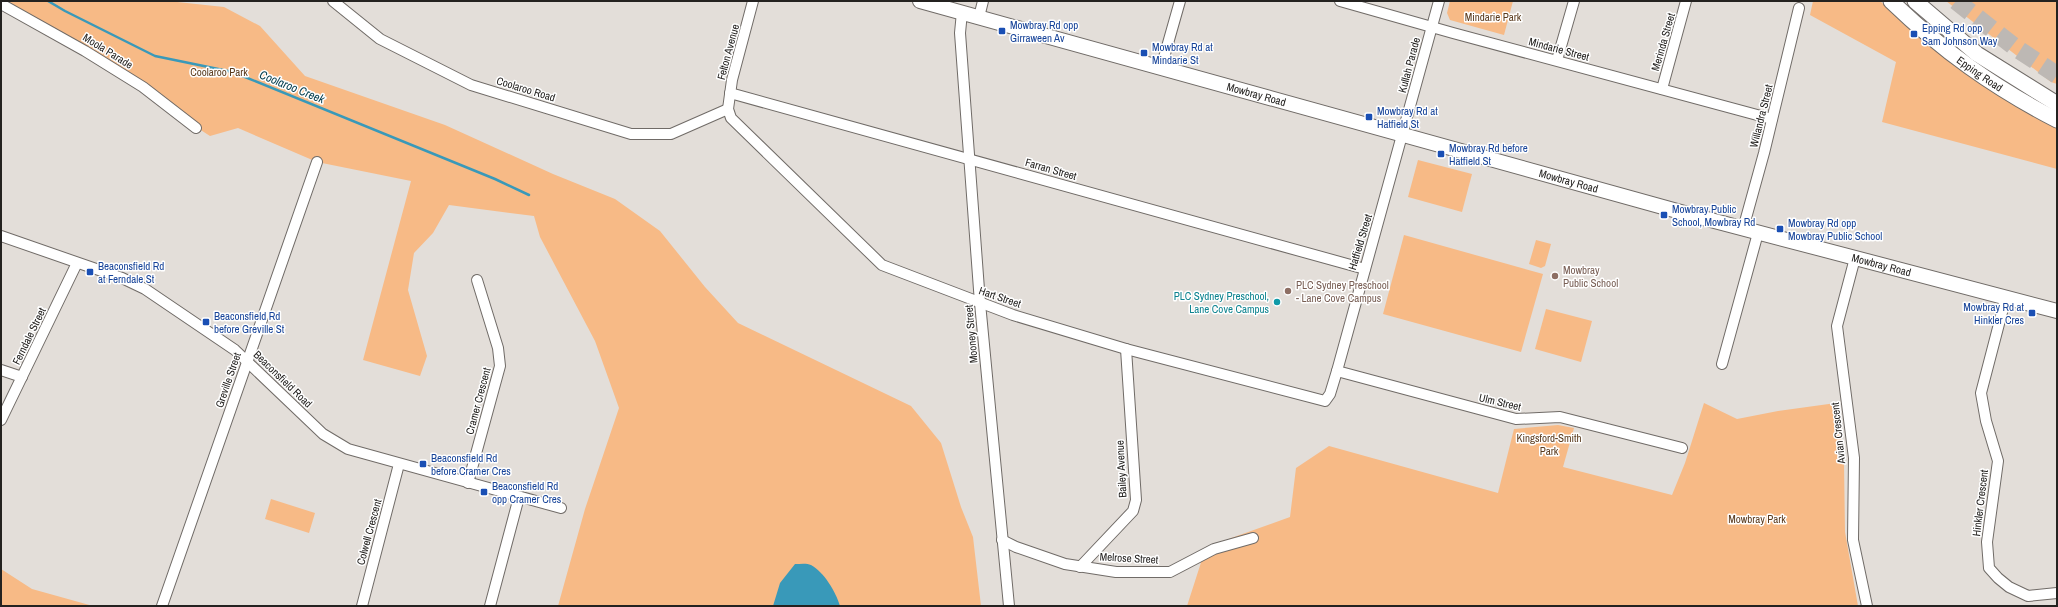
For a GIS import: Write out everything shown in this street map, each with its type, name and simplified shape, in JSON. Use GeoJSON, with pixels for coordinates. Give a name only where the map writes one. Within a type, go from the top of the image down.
{"type":"FeatureCollection","features":[{"type":"Feature","properties":{"kind":"main road","name":"Mowbray Road"},"geometry":{"type":"LineString","coordinates":[[920,1],[1743,229],[2057,311]]}},
{"type":"Feature","properties":{"kind":"main road","name":"Epping Road"},"geometry":{"type":"LineString","coordinates":[[1891,1],[1952,55],[1973,71],[2057,120]]}},
{"type":"Feature","properties":{"kind":"main road","name":"Epping Road"},"geometry":{"type":"LineString","coordinates":[[1914,1],[1977,54],[2057,104]]}},
{"type":"Feature","properties":{"kind":"street","name":"Coolaroo Road"},"geometry":{"type":"LineString","coordinates":[[333,1],[380,39],[471,85],[631,134],[671,134],[728,109]]}},
{"type":"Feature","properties":{"kind":"street","name":"Felton Avenue"},"geometry":{"type":"LineString","coordinates":[[728,109],[730,94],[753,1]]}},
{"type":"Feature","properties":{"kind":"street"},"geometry":{"type":"LineString","coordinates":[[979,17],[983,1]]}},
{"type":"Feature","properties":{"kind":"street"},"geometry":{"type":"LineString","coordinates":[[1161,68],[1180,1]]}},
{"type":"Feature","properties":{"kind":"street","name":"Mindarie Street"},"geometry":{"type":"LineString","coordinates":[[1340,1],[1772,119]]}},
{"type":"Feature","properties":{"kind":"street","name":"Kullah Parade"},"geometry":{"type":"LineString","coordinates":[[1403,135],[1439,1]]}},
{"type":"Feature","properties":{"kind":"street"},"geometry":{"type":"LineString","coordinates":[[1558,60],[1574,1]]}},
{"type":"Feature","properties":{"kind":"street","name":"Merinda Street"},"geometry":{"type":"LineString","coordinates":[[1662,89],[1686,1]]}},
{"type":"Feature","properties":{"kind":"street","name":"Moola Parade"},"geometry":{"type":"LineString","coordinates":[[1,4],[86,51],[143,87],[196,128]]}},
{"type":"Feature","properties":{"kind":"street","name":"Willandra Street"},"geometry":{"type":"LineString","coordinates":[[1743,229],[1799,8]]}},
{"type":"Feature","properties":{"kind":"street","name":"Mooney Street"},"geometry":{"type":"LineString","coordinates":[[962,12],[960,33],[968,159],[980,303],[1009,606]]}},
{"type":"Feature","properties":{"kind":"street","name":"Farran Street"},"geometry":{"type":"LineString","coordinates":[[730,94],[1365,268]]}},
{"type":"Feature","properties":{"kind":"street","name":"Hart Street"},"geometry":{"type":"LineString","coordinates":[[728,109],[731,118],[744,132],[882,265],[980,303],[1126,349],[1325,401]]}},
{"type":"Feature","properties":{"kind":"street","name":"Hatfield Street"},"geometry":{"type":"LineString","coordinates":[[1325,401],[1330,394],[1337,371],[1403,135]]}},
{"type":"Feature","properties":{"kind":"street","name":"Greville Street"},"geometry":{"type":"LineString","coordinates":[[162,606],[317,162]]}},
{"type":"Feature","properties":{"kind":"street"},"geometry":{"type":"LineString","coordinates":[[1722,364],[1758,233]]}},
{"type":"Feature","properties":{"kind":"street","name":"Beaconsfield Road"},"geometry":{"type":"LineString","coordinates":[[1,236],[122,278],[145,289],[202,327],[248,361],[331,439],[348,449],[561,508]]}},
{"type":"Feature","properties":{"kind":"street","name":"Avian Crescent"},"geometry":{"type":"LineString","coordinates":[[1855,258],[1837,326],[1854,458],[1853,540],[1867,606]]}},
{"type":"Feature","properties":{"kind":"street","name":"Ferndale Street"},"geometry":{"type":"LineString","coordinates":[[1,420],[77,263]]}},
{"type":"Feature","properties":{"kind":"street","name":"Cramer Crescent"},"geometry":{"type":"LineString","coordinates":[[468,483],[500,366],[498,348],[477,280]]}},
{"type":"Feature","properties":{"kind":"street","name":"Hinkler Crescent"},"geometry":{"type":"LineString","coordinates":[[2006,297],[1980,393],[1986,421],[1998,461],[1987,542],[1990,568],[1998,578],[2009,587],[2028,596],[2057,593]]}},
{"type":"Feature","properties":{"kind":"street","name":"Bailey Avenue"},"geometry":{"type":"LineString","coordinates":[[1080,567],[1133,511],[1136,500],[1126,349]]}},
{"type":"Feature","properties":{"kind":"street"},"geometry":{"type":"LineString","coordinates":[[1,370],[22,377]]}},
{"type":"Feature","properties":{"kind":"street","name":"Ulm Street"},"geometry":{"type":"LineString","coordinates":[[1337,371],[1516,419],[1560,417],[1682,448]]}},
{"type":"Feature","properties":{"kind":"street","name":"Colwell Crescent"},"geometry":{"type":"LineString","coordinates":[[362,606],[399,464]]}},
{"type":"Feature","properties":{"kind":"street"},"geometry":{"type":"LineString","coordinates":[[490,606],[519,497]]}},
{"type":"Feature","properties":{"kind":"street","name":"Melrose Street"},"geometry":{"type":"LineString","coordinates":[[1002,540],[1016,547],[1065,564],[1080,567],[1116,572],[1170,572],[1214,549],[1253,538]]}},
{"type":"Feature","properties":{"kind":"green space","name":"Coolaroo Park"},"geometry":{"type":"Polygon","coordinates":[[[1,1],[168,1],[224,7],[260,26],[305,76],[445,125],[553,174],[615,199],[660,231],[705,287],[738,323],[911,406],[941,443],[961,507],[973,537],[981,606],[558,606],[585,509],[619,408],[595,341],[540,237],[534,216],[449,205],[433,233],[414,253],[408,290],[427,356],[420,376],[363,360],[411,181],[317,162],[238,128],[210,136],[1,1]]]}},
{"type":"Feature","properties":{"kind":"green space","name":"Mindarie Park"},"geometry":{"type":"Polygon","coordinates":[[[1450,1],[1513,1],[1504,35],[1450,20],[1447,13],[1450,1]]]}},
{"type":"Feature","properties":{"kind":"green space"},"geometry":{"type":"Polygon","coordinates":[[[1813,1],[1880,1],[1953,64],[2030,113],[2057,126],[2057,169],[1882,122],[1896,62],[1810,15],[1813,1]]]}},
{"type":"Feature","properties":{"kind":"green space"},"geometry":{"type":"Polygon","coordinates":[[[1946,1],[2057,1],[2057,84],[2051,82],[1946,1]]]}},
{"type":"Feature","properties":{"kind":"green space"},"geometry":{"type":"Polygon","coordinates":[[[1418,160],[1472,174],[1462,212],[1408,197],[1418,160]]]}},
{"type":"Feature","properties":{"kind":"green space"},"geometry":{"type":"Polygon","coordinates":[[[1404,235],[1543,274],[1521,352],[1383,314],[1404,235]]]}},
{"type":"Feature","properties":{"kind":"green space"},"geometry":{"type":"Polygon","coordinates":[[[1536,240],[1551,244],[1545,266],[1541,268],[1529,264],[1536,240]]]}},
{"type":"Feature","properties":{"kind":"green space"},"geometry":{"type":"Polygon","coordinates":[[[1546,309],[1592,321],[1581,362],[1535,349],[1546,309]]]}},
{"type":"Feature","properties":{"kind":"green space","name":"Mowbray Park"},"geometry":{"type":"Polygon","coordinates":[[[1704,403],[1737,419],[1778,411],[1836,403],[1844,463],[1845,532],[1858,606],[1187,606],[1206,547],[1290,517],[1296,468],[1329,446],[1498,493],[1514,429],[1558,425],[1574,428],[1563,467],[1672,495],[1685,463],[1704,403]]]}},
{"type":"Feature","properties":{"kind":"green space"},"geometry":{"type":"Polygon","coordinates":[[[271,499],[315,513],[309,533],[265,519],[271,499]]]}},
{"type":"Feature","properties":{"kind":"green space"},"geometry":{"type":"Polygon","coordinates":[[[1,569],[32,589],[93,606],[1,606],[1,569]]]}},
{"type":"Feature","properties":{"kind":"water"},"geometry":{"type":"Polygon","coordinates":[[[795,564],[809,564],[816,568],[825,577],[836,595],[840,606],[773,606],[780,583],[795,564]]]}},
{"type":"Feature","properties":{"kind":"waterway","name":"Coolaroo Creek"},"geometry":{"type":"LineString","coordinates":[[48,1],[155,56],[228,71],[245,77],[495,179],[529,195]]}},
{"type":"Feature","properties":{"kind":"tunnel"},"geometry":{"type":"LineString","coordinates":[[1956,1],[2016,48],[2057,75]]}},
{"type":"Feature","properties":{"kind":"place","name":"Mowbray Rd opp Girraween Av"},"geometry":{"type":"Point","coordinates":[1002,31]}},
{"type":"Feature","properties":{"kind":"place","name":"Epping Rd opp Sam Johnson Way"},"geometry":{"type":"Point","coordinates":[1914,34]}},
{"type":"Feature","properties":{"kind":"place","name":"Mowbray Rd at Mindarie St"},"geometry":{"type":"Point","coordinates":[1144,53]}},
{"type":"Feature","properties":{"kind":"place","name":"Mowbray Rd at Hatfield St"},"geometry":{"type":"Point","coordinates":[1369,117]}},
{"type":"Feature","properties":{"kind":"place","name":"Mowbray Rd before Hatfield St"},"geometry":{"type":"Point","coordinates":[1441,154]}},
{"type":"Feature","properties":{"kind":"place","name":"Mowbray Public School, Mowbray Rd"},"geometry":{"type":"Point","coordinates":[1664,215]}},
{"type":"Feature","properties":{"kind":"place","name":"Mowbray Rd opp Mowbray Public School"},"geometry":{"type":"Point","coordinates":[1780,229]}},
{"type":"Feature","properties":{"kind":"place","name":"Beaconsfield Rd at Ferndale St"},"geometry":{"type":"Point","coordinates":[90,272]}},
{"type":"Feature","properties":{"kind":"place","name":"Mowbray Public School"},"geometry":{"type":"Point","coordinates":[1555,276]}},
{"type":"Feature","properties":{"kind":"place","name":"PLC Sydney Preschool - Lane Cove Campus"},"geometry":{"type":"Point","coordinates":[1288,291]}},
{"type":"Feature","properties":{"kind":"place","name":"PLC Sydney Preschool, Lane Cove Campus"},"geometry":{"type":"Point","coordinates":[1277,302]}},
{"type":"Feature","properties":{"kind":"place","name":"Mowbray Rd at Hinkler Cres"},"geometry":{"type":"Point","coordinates":[2032,313]}},
{"type":"Feature","properties":{"kind":"place","name":"Beaconsfield Rd before Greville St"},"geometry":{"type":"Point","coordinates":[206,322]}},
{"type":"Feature","properties":{"kind":"place","name":"Beaconsfield Rd before Cramer Cres"},"geometry":{"type":"Point","coordinates":[423,464]}},
{"type":"Feature","properties":{"kind":"place","name":"Beaconsfield Rd opp Cramer Cres"},"geometry":{"type":"Point","coordinates":[484,492]}},
{"type":"Feature","properties":{"kind":"park label","name":"Kingsford-Smith Park"},"geometry":{"type":"Point","coordinates":[1549,444]}}]}
